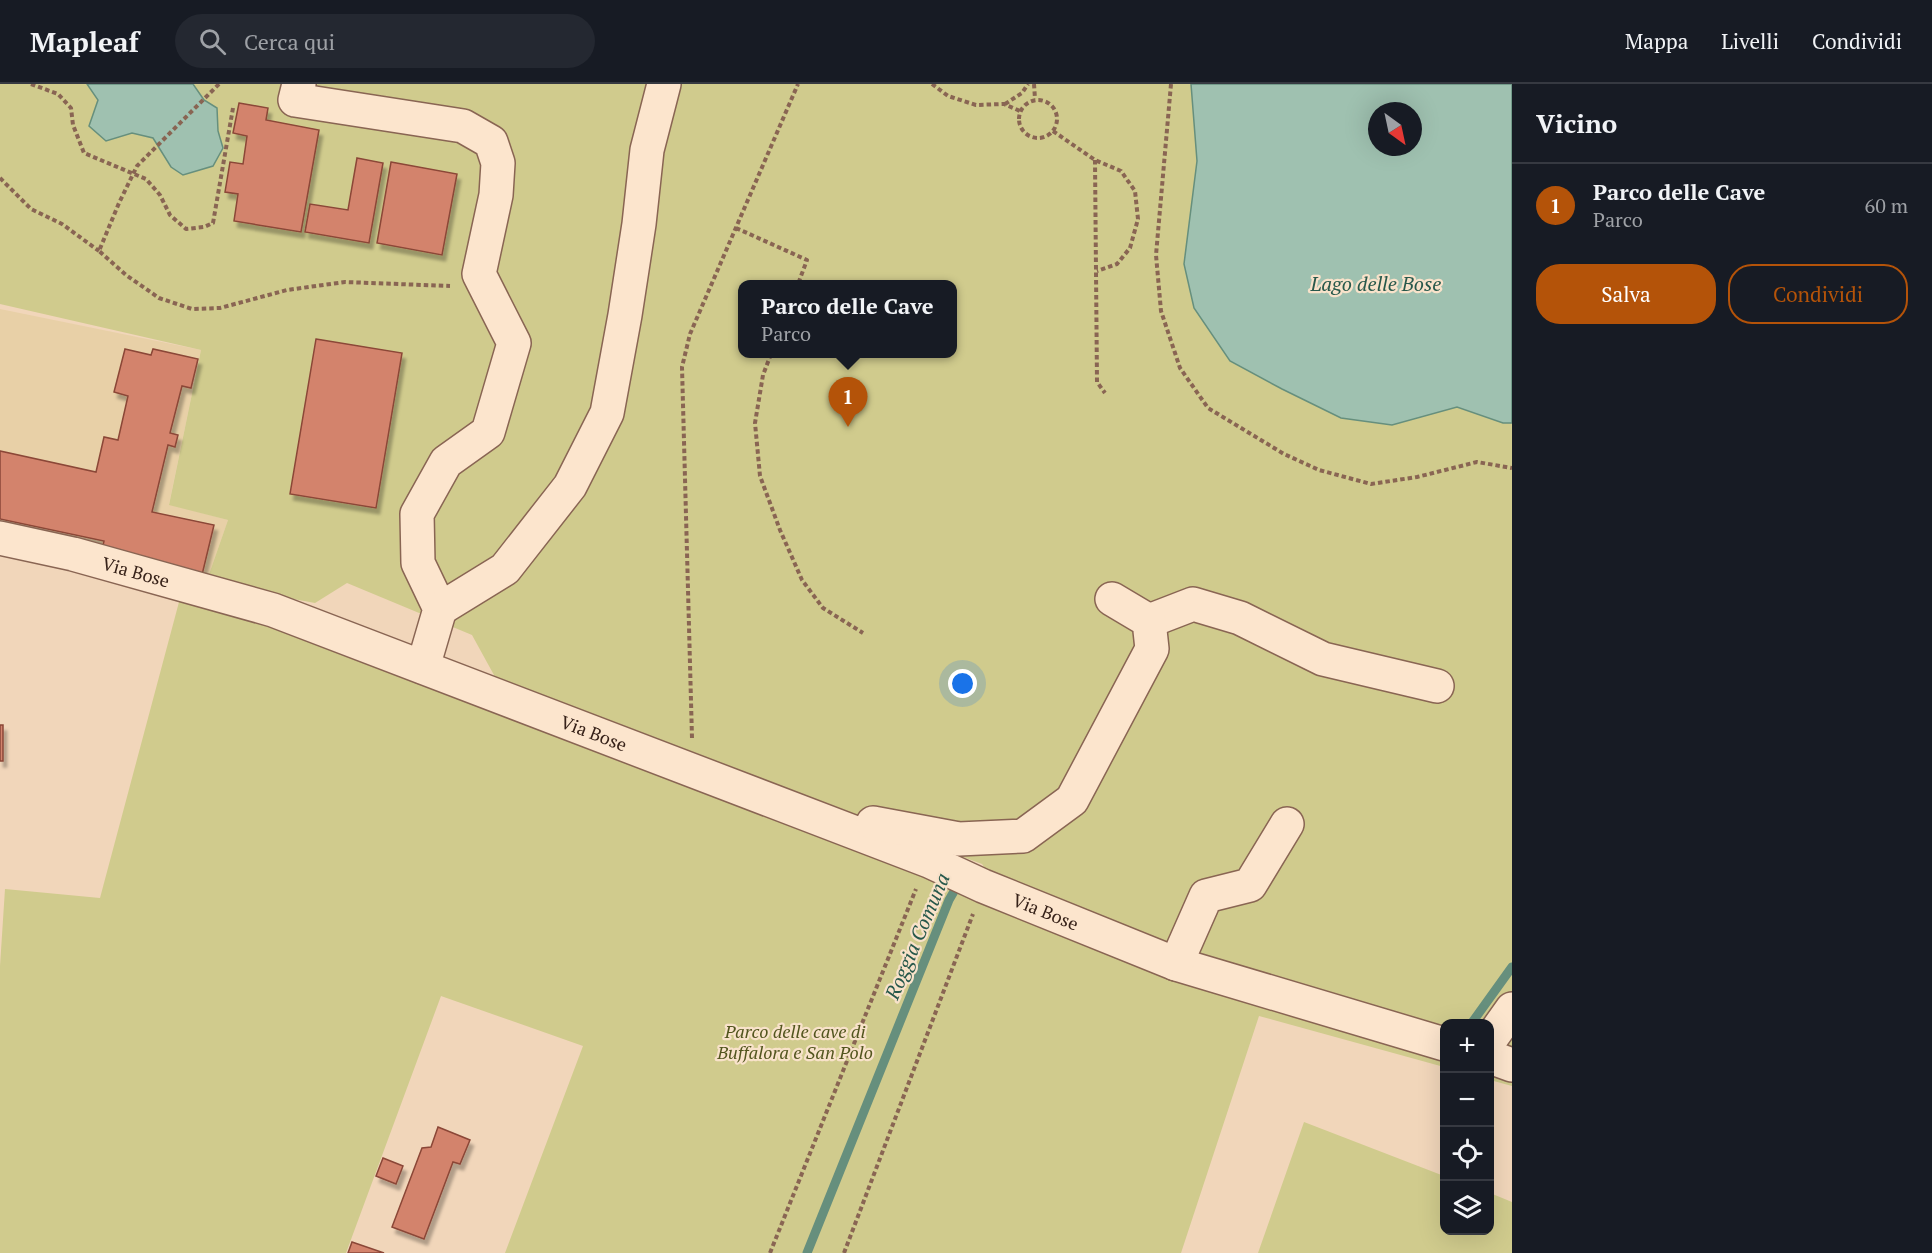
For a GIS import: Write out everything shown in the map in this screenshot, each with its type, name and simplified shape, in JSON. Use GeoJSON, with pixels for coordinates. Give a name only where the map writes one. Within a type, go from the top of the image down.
{"type":"FeatureCollection","features":[{"type":"Feature","properties":{"kind":"street"},"geometry":{"type":"LineString","coordinates":[[299,84],[295,100],[463,126],[491,142],[498,163],[496,195],[479,274],[514,343],[488,432],[446,462],[417,514],[418,563],[440,609]]}},
{"type":"Feature","properties":{"kind":"street"},"geometry":{"type":"LineString","coordinates":[[423,667],[440,609],[505,568],[570,486],[607,413],[627,304],[647,150],[664,84]]}},
{"type":"Feature","properties":{"kind":"street","name":"Via Bose"},"geometry":{"type":"LineString","coordinates":[[0,538],[73,554],[273,610],[929,861],[983,886],[1176,964],[1440,1043]]}},
{"type":"Feature","properties":{"kind":"street"},"geometry":{"type":"LineString","coordinates":[[1112,599],[1149,621]]}},
{"type":"Feature","properties":{"kind":"street"},"geometry":{"type":"LineString","coordinates":[[1149,621],[1193,604],[1240,618],[1323,659],[1437,686]]}},
{"type":"Feature","properties":{"kind":"street"},"geometry":{"type":"LineString","coordinates":[[796,810],[959,839],[1023,836],[1072,800],[1152,649],[1149,621]]}},
{"type":"Feature","properties":{"kind":"street"},"geometry":{"type":"LineString","coordinates":[[1176,964],[1206,896],[1250,885],[1287,824]]}},
{"type":"Feature","properties":{"kind":"street"},"geometry":{"type":"LineString","coordinates":[[1494,1034],[1512,1009]]}},
{"type":"Feature","properties":{"kind":"street"},"geometry":{"type":"LineString","coordinates":[[1494,1058],[1512,1065]]}},
{"type":"Feature","properties":{"kind":"path"},"geometry":{"type":"LineString","coordinates":[[31,84],[58,94],[71,108],[73,125],[84,153],[146,179],[160,195],[171,215],[186,229],[204,227],[213,223],[233,108]]}},
{"type":"Feature","properties":{"kind":"path"},"geometry":{"type":"LineString","coordinates":[[209,84],[212,91]]}},
{"type":"Feature","properties":{"kind":"path"},"geometry":{"type":"LineString","coordinates":[[99,251],[137,166],[219,84]]}},
{"type":"Feature","properties":{"kind":"path"},"geometry":{"type":"LineString","coordinates":[[690,769],[692,757],[682,367],[690,334],[798,84]]}},
{"type":"Feature","properties":{"kind":"path"},"geometry":{"type":"LineString","coordinates":[[932,84],[948,96],[976,105],[1004,104],[1020,111]]}},
{"type":"Feature","properties":{"kind":"path"},"geometry":{"type":"LineString","coordinates":[[1004,104],[1022,93],[1028,84]]}},
{"type":"Feature","properties":{"kind":"path"},"geometry":{"type":"LineString","coordinates":[[1034,84],[1035,99]]}},
{"type":"Feature","properties":{"kind":"path"},"geometry":{"type":"LineString","coordinates":[[1172,84],[1156,255],[1161,311],[1180,368],[1208,408],[1284,454],[1318,470],[1371,484],[1417,477],[1477,462],[1512,468]]}},
{"type":"Feature","properties":{"kind":"path"},"geometry":{"type":"LineString","coordinates":[[1035,99],[1048,102],[1057,112],[1056,125],[1053,131],[1042,138],[1030,136],[1025,133],[1019,123],[1020,111],[1024,105],[1035,99]]}},
{"type":"Feature","properties":{"kind":"path"},"geometry":{"type":"LineString","coordinates":[[1053,131],[1095,160],[1121,171],[1135,191],[1137,219],[1130,248],[1117,264],[1096,272]]}},
{"type":"Feature","properties":{"kind":"path"},"geometry":{"type":"LineString","coordinates":[[1095,160],[1097,382],[1105,393]]}},
{"type":"Feature","properties":{"kind":"path"},"geometry":{"type":"LineString","coordinates":[[0,178],[31,209],[62,224],[159,298],[192,309],[220,308],[287,290],[345,282],[455,287],[479,274]]}},
{"type":"Feature","properties":{"kind":"path"},"geometry":{"type":"LineString","coordinates":[[736,228],[807,260],[800,280]]}},
{"type":"Feature","properties":{"kind":"path"},"geometry":{"type":"LineString","coordinates":[[769,358],[763,375],[755,423],[760,476],[802,580],[823,608],[863,633]]}},
{"type":"Feature","properties":{"kind":"path"},"geometry":{"type":"LineString","coordinates":[[770,1253],[929,861]]}},
{"type":"Feature","properties":{"kind":"path"},"geometry":{"type":"LineString","coordinates":[[844,1253],[983,886]]}},
{"type":"Feature","properties":{"kind":"shaded area"},"geometry":{"type":"Polygon","coordinates":[[[0,309],[201,350],[169,504],[228,520],[206,583],[0,531],[0,309]]]}},
{"type":"Feature","properties":{"kind":"green space","name":"Parco delle cave di Buffalora e San Polo"},"geometry":{"type":"Polygon","coordinates":[[[0,84],[1512,84],[1512,1086],[1494,1081],[1494,1019],[1440,1019],[1440,1066],[1259,1016],[1181,1253],[505,1253],[583,1046],[441,996],[346,1253],[0,1253],[0,966],[5,889],[100,898],[183,587],[997,885],[982,864],[500,686],[472,635],[347,583],[315,603],[206,583],[228,520],[169,505],[201,350],[0,304],[0,84]]]}},
{"type":"Feature","properties":{"kind":"green space"},"geometry":{"type":"Polygon","coordinates":[[[1304,1122],[1440,1174],[1440,1235],[1494,1235],[1494,1195],[1512,1202],[1512,1253],[1258,1253],[1304,1122]]]}},
{"type":"Feature","properties":{"kind":"water"},"geometry":{"type":"Polygon","coordinates":[[[87,84],[193,84],[204,100],[217,108],[218,131],[223,148],[213,166],[183,175],[171,167],[153,138],[132,133],[106,141],[89,126],[98,100],[87,84]]]}},
{"type":"Feature","properties":{"kind":"water","name":"Lago delle Bose"},"geometry":{"type":"Polygon","coordinates":[[[1191,84],[1512,84],[1512,423],[1503,423],[1457,407],[1392,425],[1341,418],[1230,361],[1194,308],[1184,264],[1197,161],[1191,84]]]}},
{"type":"Feature","properties":{"kind":"building"},"geometry":{"type":"Polygon","coordinates":[[[239,103],[268,108],[266,120],[319,130],[301,232],[234,221],[238,194],[225,192],[230,162],[243,164],[247,136],[233,133],[239,103]]]}},
{"type":"Feature","properties":{"kind":"building"},"geometry":{"type":"Polygon","coordinates":[[[357,158],[383,163],[369,243],[305,232],[310,204],[348,210],[357,158]]]}},
{"type":"Feature","properties":{"kind":"building"},"geometry":{"type":"Polygon","coordinates":[[[391,162],[457,174],[442,255],[377,243],[391,162]]]}},
{"type":"Feature","properties":{"kind":"building"},"geometry":{"type":"Polygon","coordinates":[[[316,339],[402,353],[376,508],[290,494],[316,339]]]}},
{"type":"Feature","properties":{"kind":"building"},"geometry":{"type":"Polygon","coordinates":[[[125,349],[151,355],[153,349],[198,359],[191,388],[182,386],[170,433],[178,435],[175,447],[168,445],[152,512],[214,525],[201,579],[101,554],[104,541],[0,519],[0,451],[96,472],[104,437],[118,440],[128,396],[114,392],[125,349]]]}},
{"type":"Feature","properties":{"kind":"building"},"geometry":{"type":"Polygon","coordinates":[[[0,725],[3,725],[3,761],[0,761],[0,725]]]}},
{"type":"Feature","properties":{"kind":"building"},"geometry":{"type":"Polygon","coordinates":[[[438,1127],[470,1140],[460,1164],[453,1162],[424,1239],[392,1227],[422,1148],[431,1147],[438,1127]]]}},
{"type":"Feature","properties":{"kind":"building"},"geometry":{"type":"Polygon","coordinates":[[[383,1158],[403,1166],[396,1184],[376,1176],[383,1158]]]}},
{"type":"Feature","properties":{"kind":"building"},"geometry":{"type":"Polygon","coordinates":[[[352,1242],[384,1253],[348,1253],[352,1242]]]}},
{"type":"Feature","properties":{"kind":"waterway","name":"Roggia Comuna"},"geometry":{"type":"LineString","coordinates":[[807,1253],[949,900],[960,881]]}},
{"type":"Feature","properties":{"kind":"waterway","name":"Roggia Comuna"},"geometry":{"type":"LineString","coordinates":[[1475,1019],[1512,967]]}},
{"type":"Feature","properties":{"kind":"place","name":"Parco delle Cave"},"geometry":{"type":"Point","coordinates":[848,427]}}]}
